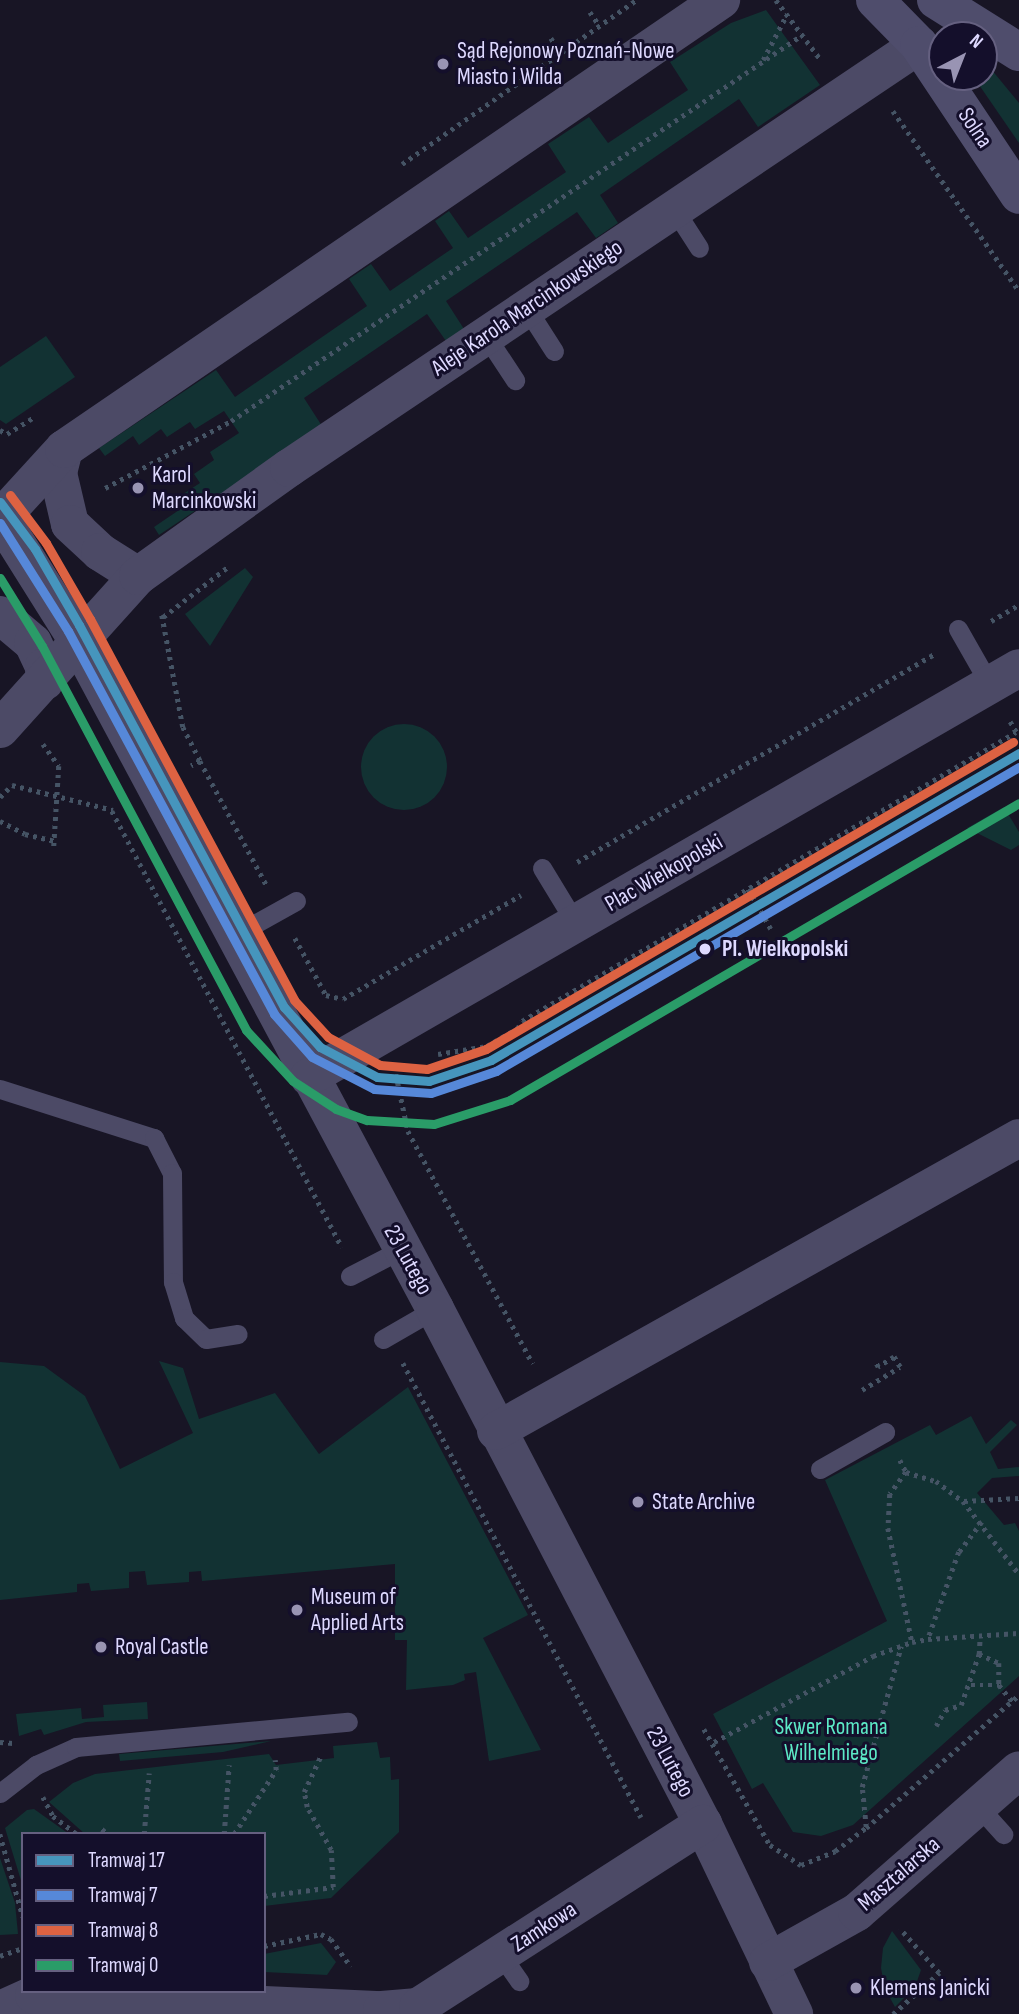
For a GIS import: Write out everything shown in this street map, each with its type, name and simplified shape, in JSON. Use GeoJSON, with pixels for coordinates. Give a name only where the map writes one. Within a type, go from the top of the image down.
{"type":"FeatureCollection","features":[{"type":"Feature","properties":{"kind":"street"},"geometry":{"type":"LineString","coordinates":[[0,518],[64,449],[721,0]]}},
{"type":"Feature","properties":{"kind":"street","name":"Solna"},"geometry":{"type":"LineString","coordinates":[[875,0],[919,45],[1019,195]]}},
{"type":"Feature","properties":{"kind":"street"},"geometry":{"type":"LineString","coordinates":[[919,45],[926,0]]}},
{"type":"Feature","properties":{"kind":"street"},"geometry":{"type":"LineString","coordinates":[[936,0],[1019,52]]}},
{"type":"Feature","properties":{"kind":"street","name":"Aleje Karola Marcinkowskiego"},"geometry":{"type":"LineString","coordinates":[[0,729],[138,576],[486,336],[919,45]]}},
{"type":"Feature","properties":{"kind":"street"},"geometry":{"type":"LineString","coordinates":[[64,449],[58,473],[70,524],[100,552],[138,576]]}},
{"type":"Feature","properties":{"kind":"street","name":"23 Lutego"},"geometry":{"type":"LineString","coordinates":[[0,518],[79,642],[233,936],[435,1310],[703,1824],[794,2014]]}},
{"type":"Feature","properties":{"kind":"street"},"geometry":{"type":"LineString","coordinates":[[0,615],[33,643],[44,667],[45,681]]}},
{"type":"Feature","properties":{"kind":"street","name":"Plac Wielkopolski"},"geometry":{"type":"LineString","coordinates":[[309,1077],[576,924],[1007,688]]}},
{"type":"Feature","properties":{"kind":"street"},"geometry":{"type":"LineString","coordinates":[[496,1431],[1019,1138]]}},
{"type":"Feature","properties":{"kind":"street","name":"Masztalarska"},"geometry":{"type":"LineString","coordinates":[[768,1962],[857,1912],[1019,1770]]}},
{"type":"Feature","properties":{"kind":"street","name":"Zamkowa"},"geometry":{"type":"LineString","coordinates":[[41,2005],[384,2012],[418,2007],[510,1968],[703,1824]]}},
{"type":"Feature","properties":{"kind":"street"},"geometry":{"type":"LineString","coordinates":[[0,2010],[41,2005]]}},
{"type":"Feature","properties":{"kind":"lane"},"geometry":{"type":"LineString","coordinates":[[674,209],[699,248]]}},
{"type":"Feature","properties":{"kind":"lane"},"geometry":{"type":"LineString","coordinates":[[527,309],[554,351]]}},
{"type":"Feature","properties":{"kind":"lane"},"geometry":{"type":"LineString","coordinates":[[486,336],[515,380]]}},
{"type":"Feature","properties":{"kind":"lane"},"geometry":{"type":"LineString","coordinates":[[960,633],[1007,688]]}},
{"type":"Feature","properties":{"kind":"lane"},"geometry":{"type":"LineString","coordinates":[[546,873],[576,924]]}},
{"type":"Feature","properties":{"kind":"lane"},"geometry":{"type":"LineString","coordinates":[[233,936],[288,905]]}},
{"type":"Feature","properties":{"kind":"lane"},"geometry":{"type":"LineString","coordinates":[[0,1088],[154,1138],[172,1173],[173,1282],[184,1318],[206,1339],[237,1335]]}},
{"type":"Feature","properties":{"kind":"lane"},"geometry":{"type":"LineString","coordinates":[[353,1275],[402,1249]]}},
{"type":"Feature","properties":{"kind":"lane"},"geometry":{"type":"LineString","coordinates":[[386,1337],[435,1310]]}},
{"type":"Feature","properties":{"kind":"lane"},"geometry":{"type":"LineString","coordinates":[[820,1469],[885,1432]]}},
{"type":"Feature","properties":{"kind":"lane"},"geometry":{"type":"LineString","coordinates":[[0,1793],[36,1765],[76,1747],[348,1722]]}},
{"type":"Feature","properties":{"kind":"lane"},"geometry":{"type":"LineString","coordinates":[[978,1806],[1003,1834]]}},
{"type":"Feature","properties":{"kind":"path"},"geometry":{"type":"LineString","coordinates":[[590,12],[599,25]]}},
{"type":"Feature","properties":{"kind":"path"},"geometry":{"type":"LineString","coordinates":[[761,62],[787,14]]}},
{"type":"Feature","properties":{"kind":"path"},"geometry":{"type":"LineString","coordinates":[[92,496],[231,421],[802,35]]}},
{"type":"Feature","properties":{"kind":"path"},"geometry":{"type":"LineString","coordinates":[[551,38],[560,52]]}},
{"type":"Feature","properties":{"kind":"path"},"geometry":{"type":"LineString","coordinates":[[883,113],[891,107],[1019,291]]}},
{"type":"Feature","properties":{"kind":"path"},"geometry":{"type":"LineString","coordinates":[[0,430],[7,434],[40,414]]}},
{"type":"Feature","properties":{"kind":"path"},"geometry":{"type":"LineString","coordinates":[[163,617],[240,558]]}},
{"type":"Feature","properties":{"kind":"path"},"geometry":{"type":"LineString","coordinates":[[200,761],[288,905],[326,995],[343,999],[546,873],[960,633],[1019,605]]}},
{"type":"Feature","properties":{"kind":"path"},"geometry":{"type":"LineString","coordinates":[[432,1055],[487,1046],[1016,732],[1006,716],[1007,688]]}},
{"type":"Feature","properties":{"kind":"path"},"geometry":{"type":"LineString","coordinates":[[0,797],[12,785],[58,797]]}},
{"type":"Feature","properties":{"kind":"path"},"geometry":{"type":"LineString","coordinates":[[112,811],[353,1275]]}},
{"type":"Feature","properties":{"kind":"path"},"geometry":{"type":"LineString","coordinates":[[0,821],[25,834],[55,844],[56,815]]}},
{"type":"Feature","properties":{"kind":"path"},"geometry":{"type":"LineString","coordinates":[[748,889],[771,929]]}},
{"type":"Feature","properties":{"kind":"path"},"geometry":{"type":"LineString","coordinates":[[395,1070],[408,1131],[552,1398]]}},
{"type":"Feature","properties":{"kind":"path"},"geometry":{"type":"LineString","coordinates":[[386,1337],[467,1483],[642,1818],[631,1826]]}},
{"type":"Feature","properties":{"kind":"path"},"geometry":{"type":"LineString","coordinates":[[862,1390],[900,1367],[894,1357],[878,1367],[875,1361]]}},
{"type":"Feature","properties":{"kind":"path"},"geometry":{"type":"LineString","coordinates":[[898,1454],[906,1472],[936,1481],[963,1501],[982,1522],[1019,1574]]}},
{"type":"Feature","properties":{"kind":"path"},"geometry":{"type":"LineString","coordinates":[[906,1472],[890,1493],[888,1528],[912,1642]]}},
{"type":"Feature","properties":{"kind":"path"},"geometry":{"type":"LineString","coordinates":[[461,1487],[467,1483]]}},
{"type":"Feature","properties":{"kind":"path"},"geometry":{"type":"LineString","coordinates":[[963,1501],[1019,1498]]}},
{"type":"Feature","properties":{"kind":"path"},"geometry":{"type":"LineString","coordinates":[[928,1639],[960,1552],[982,1522]]}},
{"type":"Feature","properties":{"kind":"path"},"geometry":{"type":"LineString","coordinates":[[714,1742],[873,1656],[901,1645],[928,1639],[1019,1633]]}},
{"type":"Feature","properties":{"kind":"path"},"geometry":{"type":"LineString","coordinates":[[936,1726],[945,1710],[961,1705],[971,1685],[979,1654],[980,1637]]}},
{"type":"Feature","properties":{"kind":"path"},"geometry":{"type":"LineString","coordinates":[[866,1828],[862,1787],[901,1645]]}},
{"type":"Feature","properties":{"kind":"path"},"geometry":{"type":"LineString","coordinates":[[979,1654],[999,1663],[999,1685],[1013,1701]]}},
{"type":"Feature","properties":{"kind":"path"},"geometry":{"type":"LineString","coordinates":[[971,1685],[999,1685]]}},
{"type":"Feature","properties":{"kind":"path"},"geometry":{"type":"LineString","coordinates":[[701,1726],[714,1742],[770,1845],[801,1865],[835,1852],[866,1828],[1019,1695]]}},
{"type":"Feature","properties":{"kind":"path"},"geometry":{"type":"LineString","coordinates":[[235,1832],[276,1770],[275,1750]]}},
{"type":"Feature","properties":{"kind":"path"},"geometry":{"type":"LineString","coordinates":[[266,1896],[334,1887],[331,1850],[307,1807],[304,1792],[307,1778],[325,1750]]}},
{"type":"Feature","properties":{"kind":"path"},"geometry":{"type":"LineString","coordinates":[[225,1832],[229,1756]]}},
{"type":"Feature","properties":{"kind":"path"},"geometry":{"type":"LineString","coordinates":[[144,1832],[149,1769]]}},
{"type":"Feature","properties":{"kind":"path"},"geometry":{"type":"LineString","coordinates":[[53,1816],[74,1832]]}},
{"type":"Feature","properties":{"kind":"path"},"geometry":{"type":"LineString","coordinates":[[102,1829],[106,1832]]}},
{"type":"Feature","properties":{"kind":"path"},"geometry":{"type":"LineString","coordinates":[[0,1834],[21,1910]]}},
{"type":"Feature","properties":{"kind":"path"},"geometry":{"type":"LineString","coordinates":[[893,2014],[939,1973],[900,1930],[903,1921]]}},
{"type":"Feature","properties":{"kind":"path"},"geometry":{"type":"LineString","coordinates":[[266,1945],[321,1934],[331,1939],[346,1961]]}},
{"type":"Feature","properties":{"kind":"path"},"geometry":{"type":"LineString","coordinates":[[0,1956],[21,1949]]}},
{"type":"Feature","properties":{"kind":"green space"},"geometry":{"type":"Polygon","coordinates":[[[766,10],[820,85],[758,127],[739,99],[600,195],[618,223],[596,238],[577,212],[446,301],[464,329],[446,341],[427,314],[304,398],[322,426],[159,535],[154,527],[182,508],[177,498],[200,483],[194,474],[214,460],[210,452],[239,433],[224,411],[195,429],[190,422],[167,437],[161,429],[139,445],[133,436],[105,456],[99,448],[216,370],[235,397],[367,306],[349,279],[371,264],[390,291],[453,248],[435,221],[449,211],[468,238],[566,172],[548,144],[589,117],[608,143],[688,90],[670,62],[731,23],[766,10]]]}},
{"type":"Feature","properties":{"kind":"green space"},"geometry":{"type":"Polygon","coordinates":[[[998,78],[1019,103],[1019,143],[983,91],[998,91],[998,78]]]}},
{"type":"Feature","properties":{"kind":"green space"},"geometry":{"type":"Polygon","coordinates":[[[46,336],[75,377],[6,424],[0,420],[0,367],[46,336]]]}},
{"type":"Feature","properties":{"kind":"green space"},"geometry":{"type":"Polygon","coordinates":[[[245,568],[253,577],[210,646],[185,614],[245,568]]]}},
{"type":"Feature","properties":{"kind":"green space"},"geometry":{"type":"Polygon","coordinates":[[[404,724],[421,727],[435,736],[444,750],[447,767],[444,784],[435,798],[421,807],[404,810],[387,807],[373,798],[364,784],[361,767],[364,750],[373,736],[387,727],[404,724]]]}},
{"type":"Feature","properties":{"kind":"green space"},"geometry":{"type":"Polygon","coordinates":[[[1004,807],[1019,832],[1019,845],[1011,850],[967,828],[1004,807]]]}},
{"type":"Feature","properties":{"kind":"green space"},"geometry":{"type":"Polygon","coordinates":[[[159,1361],[183,1368],[199,1419],[275,1393],[319,1454],[408,1387],[528,1615],[483,1638],[541,1750],[489,1761],[476,1672],[464,1674],[465,1680],[453,1685],[406,1690],[407,1640],[395,1640],[395,1564],[202,1581],[201,1571],[189,1572],[189,1582],[147,1585],[145,1571],[129,1572],[129,1588],[91,1591],[89,1583],[77,1584],[77,1592],[0,1600],[0,1362],[44,1366],[85,1396],[120,1469],[193,1433],[159,1361]]]}},
{"type":"Feature","properties":{"kind":"green space","name":"Skwer Romana Wilhelmiego"},"geometry":{"type":"Polygon","coordinates":[[[971,1416],[986,1444],[1011,1420],[1017,1425],[990,1452],[998,1469],[1019,1467],[1019,1476],[992,1478],[977,1493],[1004,1525],[1015,1523],[1019,1531],[1019,1676],[853,1825],[821,1836],[793,1832],[763,1783],[752,1789],[713,1714],[887,1621],[825,1480],[930,1425],[936,1435],[971,1416]]]}},
{"type":"Feature","properties":{"kind":"green space"},"geometry":{"type":"Polygon","coordinates":[[[147,1702],[148,1719],[86,1722],[44,1735],[41,1729],[19,1736],[16,1714],[81,1708],[82,1719],[104,1717],[103,1705],[147,1702]]]}},
{"type":"Feature","properties":{"kind":"green space"},"geometry":{"type":"Polygon","coordinates":[[[271,1741],[223,1752],[120,1761],[119,1754],[271,1741]]]}},
{"type":"Feature","properties":{"kind":"green space"},"geometry":{"type":"Polygon","coordinates":[[[377,1742],[380,1758],[390,1757],[391,1780],[399,1779],[399,1832],[331,1898],[266,1906],[266,1832],[83,1832],[49,1802],[73,1783],[95,1774],[269,1754],[276,1765],[334,1758],[333,1746],[377,1742]]]}},
{"type":"Feature","properties":{"kind":"green space"},"geometry":{"type":"Polygon","coordinates":[[[34,1809],[66,1832],[21,1832],[21,1880],[5,1828],[27,1810],[34,1809]]]}},
{"type":"Feature","properties":{"kind":"green space"},"geometry":{"type":"Polygon","coordinates":[[[0,1858],[15,1903],[18,1934],[0,1935],[0,1858]]]}},
{"type":"Feature","properties":{"kind":"green space"},"geometry":{"type":"Polygon","coordinates":[[[892,1931],[921,1970],[915,1987],[895,2007],[885,1989],[881,1968],[883,1948],[892,1931]]]}},
{"type":"Feature","properties":{"kind":"green space"},"geometry":{"type":"Polygon","coordinates":[[[321,1943],[336,1962],[327,1975],[266,1972],[266,1954],[321,1943]]]}},
{"type":"Feature","properties":{"kind":"tram line","name":"8"},"geometry":{"type":"LineString","coordinates":[[10,495],[46,543],[90,619],[294,1000],[328,1037],[380,1065],[427,1069],[486,1049],[1013,742]]}},
{"type":"Feature","properties":{"kind":"tram line","name":"17"},"geometry":{"type":"LineString","coordinates":[[0,502],[35,549],[79,625],[284,1007],[320,1047],[377,1077],[429,1081],[491,1060],[1019,753]]}},
{"type":"Feature","properties":{"kind":"tram line","name":"7"},"geometry":{"type":"LineString","coordinates":[[0,523],[68,631],[274,1014],[312,1057],[374,1089],[431,1093],[496,1071],[1019,767]]}},
{"type":"Feature","properties":{"kind":"tram line","name":"0"},"geometry":{"type":"LineString","coordinates":[[0,578],[42,646],[246,1030],[293,1081],[336,1109],[367,1120],[434,1124],[510,1100],[1019,803]]}},
{"type":"Feature","properties":{"kind":"place","name":"Sąd Rejonowy Poznań-Nowe Miasto i Wilda"},"geometry":{"type":"Point","coordinates":[443,64]}},
{"type":"Feature","properties":{"kind":"place","name":"Karol Marcinkowski"},"geometry":{"type":"Point","coordinates":[138,488]}},
{"type":"Feature","properties":{"kind":"place","name":"Pl. Wielkopolski"},"geometry":{"type":"Point","coordinates":[705,949]}},
{"type":"Feature","properties":{"kind":"place","name":"State Archive"},"geometry":{"type":"Point","coordinates":[638,1502]}},
{"type":"Feature","properties":{"kind":"place","name":"Museum of Applied Arts"},"geometry":{"type":"Point","coordinates":[297,1610]}},
{"type":"Feature","properties":{"kind":"place","name":"Royal Castle"},"geometry":{"type":"Point","coordinates":[101,1647]}},
{"type":"Feature","properties":{"kind":"place","name":"Klemens Janicki"},"geometry":{"type":"Point","coordinates":[856,1988]}}]}
